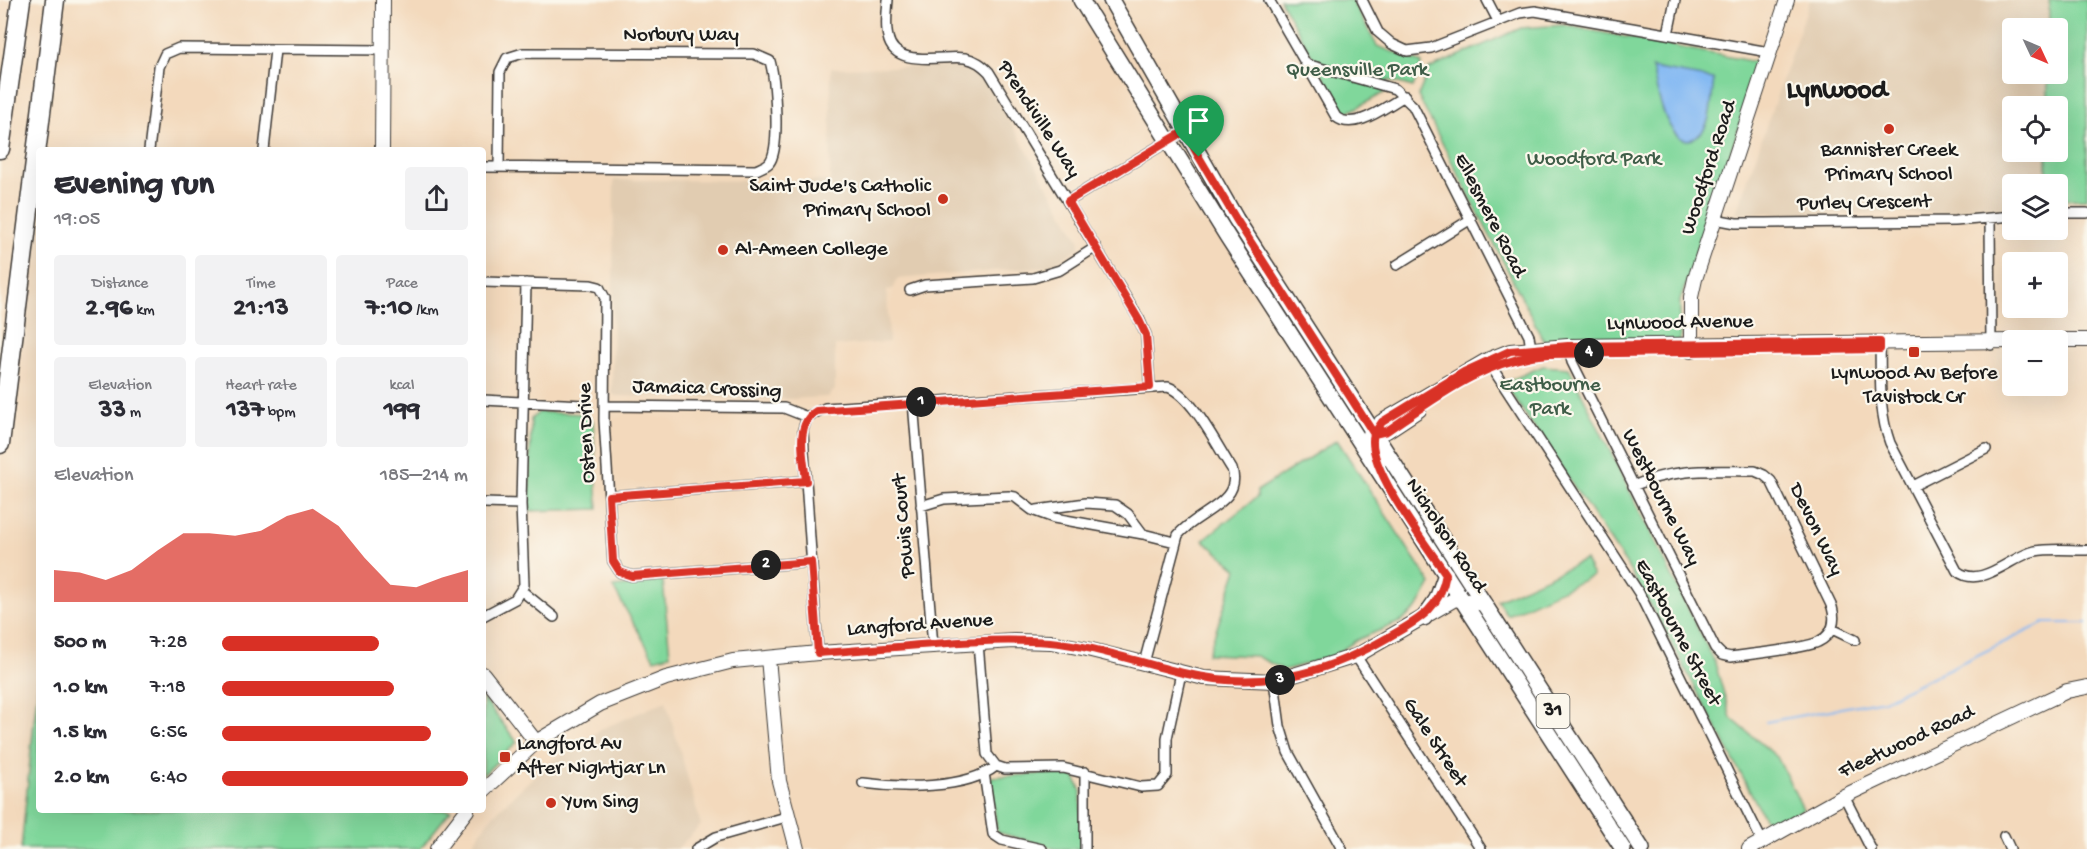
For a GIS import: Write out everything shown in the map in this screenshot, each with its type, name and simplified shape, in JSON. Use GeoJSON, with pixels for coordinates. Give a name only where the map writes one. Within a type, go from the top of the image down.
{"type":"FeatureCollection","features":[{"type":"Feature","properties":{"kind":"highway"},"geometry":{"type":"LineString","coordinates":[[0,149],[21,0]]}},
{"type":"Feature","properties":{"kind":"highway"},"geometry":{"type":"LineString","coordinates":[[37,147],[55,0]]}},
{"type":"Feature","properties":{"kind":"highway"},"geometry":{"type":"LineString","coordinates":[[0,444],[36,153]]}},
{"type":"Feature","properties":{"kind":"main road","name":"Nicholson Road"},"geometry":{"type":"LineString","coordinates":[[1081,0],[1167,140],[1623,849]]}},
{"type":"Feature","properties":{"kind":"main road","name":"Nicholson Road"},"geometry":{"type":"LineString","coordinates":[[1111,0],[1236,219],[1642,849]]}},
{"type":"Feature","properties":{"kind":"main road"},"geometry":{"type":"LineString","coordinates":[[1424,618],[1437,598],[1446,574]]}},
{"type":"Feature","properties":{"kind":"street"},"geometry":{"type":"LineString","coordinates":[[382,147],[383,0]]}},
{"type":"Feature","properties":{"kind":"street","name":"Prendiville Way"},"geometry":{"type":"LineString","coordinates":[[888,0],[887,36],[892,49],[905,57],[965,58],[978,62],[989,72],[1096,247],[1146,335],[1150,387]]}},
{"type":"Feature","properties":{"kind":"street"},"geometry":{"type":"LineString","coordinates":[[1269,0],[1336,117],[1343,123],[1355,123],[1405,96],[1395,89],[1306,64]]}},
{"type":"Feature","properties":{"kind":"street"},"geometry":{"type":"LineString","coordinates":[[1362,0],[1378,32],[1392,44],[1407,51],[1431,48],[1498,21],[1535,11],[1769,52]]}},
{"type":"Feature","properties":{"kind":"street"},"geometry":{"type":"LineString","coordinates":[[1487,0],[1498,21]]}},
{"type":"Feature","properties":{"kind":"street"},"geometry":{"type":"LineString","coordinates":[[1668,34],[1675,0]]}},
{"type":"Feature","properties":{"kind":"street","name":"Woodford Road"},"geometry":{"type":"LineString","coordinates":[[1691,348],[1691,297],[1787,0]]}},
{"type":"Feature","properties":{"kind":"street"},"geometry":{"type":"LineString","coordinates":[[149,147],[159,66],[165,54],[179,48],[383,50]]}},
{"type":"Feature","properties":{"kind":"street"},"geometry":{"type":"LineString","coordinates":[[264,147],[275,50]]}},
{"type":"Feature","properties":{"kind":"street","name":"Norbury Way"},"geometry":{"type":"LineString","coordinates":[[486,167],[756,170],[769,164],[774,150],[775,78],[770,61],[754,54],[523,53],[507,58],[500,72],[499,167]]}},
{"type":"Feature","properties":{"kind":"street","name":"Ellesmere Road"},"geometry":{"type":"LineString","coordinates":[[1405,96],[1413,106],[1529,336],[1531,351]]}},
{"type":"Feature","properties":{"kind":"street"},"geometry":{"type":"LineString","coordinates":[[1068,201],[1185,131]]}},
{"type":"Feature","properties":{"kind":"street"},"geometry":{"type":"LineString","coordinates":[[2068,213],[2087,213]]}},
{"type":"Feature","properties":{"kind":"street","name":"Purley Crescent"},"geometry":{"type":"LineString","coordinates":[[1715,219],[1766,223],[2002,217]]}},
{"type":"Feature","properties":{"kind":"street"},"geometry":{"type":"LineString","coordinates":[[1397,265],[1471,219]]}},
{"type":"Feature","properties":{"kind":"street"},"geometry":{"type":"LineString","coordinates":[[1990,219],[1991,344]]}},
{"type":"Feature","properties":{"kind":"street"},"geometry":{"type":"LineString","coordinates":[[910,290],[926,285],[1033,278],[1060,270],[1096,247]]}},
{"type":"Feature","properties":{"kind":"street","name":"Osten Drive"},"geometry":{"type":"LineString","coordinates":[[486,282],[598,287],[605,298],[604,406],[613,561],[620,572],[632,576],[811,562]]}},
{"type":"Feature","properties":{"kind":"street"},"geometry":{"type":"LineString","coordinates":[[486,614],[515,599],[522,591],[521,504],[526,283]]}},
{"type":"Feature","properties":{"kind":"street"},"geometry":{"type":"LineString","coordinates":[[2068,340],[2087,340]]}},
{"type":"Feature","properties":{"kind":"street","name":"Lynwood Avenue"},"geometry":{"type":"LineString","coordinates":[[1374,434],[1382,422],[1510,351],[2002,342]]}},
{"type":"Feature","properties":{"kind":"street","name":"Lynwood Avenue"},"geometry":{"type":"LineString","coordinates":[[1991,344],[2002,346]]}},
{"type":"Feature","properties":{"kind":"street"},"geometry":{"type":"LineString","coordinates":[[1880,346],[1880,409],[1883,424],[1957,571],[1962,575],[1979,577],[2037,551],[2087,550]]}},
{"type":"Feature","properties":{"kind":"street"},"geometry":{"type":"LineString","coordinates":[[2068,347],[2087,347]]}},
{"type":"Feature","properties":{"kind":"street","name":"Westbourne Way"},"geometry":{"type":"LineString","coordinates":[[1569,350],[1633,486],[1716,648],[1722,655],[1731,657],[1818,642],[1832,629]]}},
{"type":"Feature","properties":{"kind":"street","name":"Eastbourne Street"},"geometry":{"type":"LineString","coordinates":[[1489,363],[1639,593],[1762,841]]}},
{"type":"Feature","properties":{"kind":"street"},"geometry":{"type":"LineString","coordinates":[[818,653],[803,430],[807,417],[825,408],[1168,387],[1184,396],[1232,469],[1236,480],[1233,491],[1186,525],[1175,542],[1144,663]]}},
{"type":"Feature","properties":{"kind":"street"},"geometry":{"type":"LineString","coordinates":[[486,400],[584,405]]}},
{"type":"Feature","properties":{"kind":"street","name":"Powis Court"},"geometry":{"type":"LineString","coordinates":[[913,402],[933,646]]}},
{"type":"Feature","properties":{"kind":"street","name":"Jamaica Crossing"},"geometry":{"type":"LineString","coordinates":[[604,406],[784,408],[807,417]]}},
{"type":"Feature","properties":{"kind":"street"},"geometry":{"type":"LineString","coordinates":[[1353,431],[1374,434],[1372,442],[1380,473]]}},
{"type":"Feature","properties":{"kind":"street"},"geometry":{"type":"LineString","coordinates":[[1913,486],[1986,449]]}},
{"type":"Feature","properties":{"kind":"street","name":"Devon Way"},"geometry":{"type":"LineString","coordinates":[[1633,486],[1657,475],[1677,471],[1755,471],[1764,474],[1771,481],[1832,607],[1835,617],[1832,629]]}},
{"type":"Feature","properties":{"kind":"street"},"geometry":{"type":"LineString","coordinates":[[609,496],[806,481]]}},
{"type":"Feature","properties":{"kind":"street"},"geometry":{"type":"LineString","coordinates":[[921,506],[944,499],[1009,496],[1015,497],[1032,510],[1054,518],[1175,542]]}},
{"type":"Feature","properties":{"kind":"street"},"geometry":{"type":"LineString","coordinates":[[486,503],[521,504]]}},
{"type":"Feature","properties":{"kind":"street"},"geometry":{"type":"LineString","coordinates":[[1032,510],[1086,503],[1115,505],[1128,514],[1143,534]]}},
{"type":"Feature","properties":{"kind":"street"},"geometry":{"type":"LineString","coordinates":[[1464,573],[1462,599],[1485,604]]}},
{"type":"Feature","properties":{"kind":"street"},"geometry":{"type":"LineString","coordinates":[[522,591],[554,617]]}},
{"type":"Feature","properties":{"kind":"street","name":"Langford Avenue"},"geometry":{"type":"LineString","coordinates":[[486,788],[536,742],[600,704],[657,681],[733,661],[978,643],[1051,642],[1181,673],[1231,681],[1303,679],[1319,676],[1357,658],[1453,610],[1460,605],[1462,599],[1455,598],[1357,658]]}},
{"type":"Feature","properties":{"kind":"street"},"geometry":{"type":"LineString","coordinates":[[1832,629],[1855,640]]}},
{"type":"Feature","properties":{"kind":"street"},"geometry":{"type":"LineString","coordinates":[[978,643],[987,754],[996,766],[1005,769],[1063,768],[1149,788],[1164,781],[1168,768],[1167,738],[1181,673]]}},
{"type":"Feature","properties":{"kind":"street"},"geometry":{"type":"LineString","coordinates":[[768,658],[775,751],[786,817],[797,849]]}},
{"type":"Feature","properties":{"kind":"street","name":"Gale Street"},"geometry":{"type":"LineString","coordinates":[[1357,658],[1482,849]]}},
{"type":"Feature","properties":{"kind":"street"},"geometry":{"type":"LineString","coordinates":[[486,678],[536,742]]}},
{"type":"Feature","properties":{"kind":"street"},"geometry":{"type":"LineString","coordinates":[[1280,680],[1280,726],[1288,752],[1342,849]]}},
{"type":"Feature","properties":{"kind":"street","name":"Fleetwood Road"},"geometry":{"type":"LineString","coordinates":[[1749,849],[1844,796],[2067,691],[2087,687]]}},
{"type":"Feature","properties":{"kind":"street"},"geometry":{"type":"LineString","coordinates":[[863,783],[904,786],[973,778],[996,766]]}},
{"type":"Feature","properties":{"kind":"street"},"geometry":{"type":"LineString","coordinates":[[1085,772],[1085,849]]}},
{"type":"Feature","properties":{"kind":"street"},"geometry":{"type":"LineString","coordinates":[[984,773],[993,834],[1002,840],[1042,849]]}},
{"type":"Feature","properties":{"kind":"street"},"geometry":{"type":"LineString","coordinates":[[1844,796],[1870,849]]}},
{"type":"Feature","properties":{"kind":"street"},"geometry":{"type":"LineString","coordinates":[[437,849],[465,813]]}},
{"type":"Feature","properties":{"kind":"street"},"geometry":{"type":"LineString","coordinates":[[696,849],[716,837],[786,817]]}},
{"type":"Feature","properties":{"kind":"street"},"geometry":{"type":"LineString","coordinates":[[2004,836],[2010,849]]}},
{"type":"Feature","properties":{"kind":"shaded area","name":"Bannister Creek Primary School"},"geometry":{"type":"Polygon","coordinates":[[[1810,0],[2049,0],[2049,18],[2002,18],[2002,84],[2048,84],[2048,96],[2002,96],[2002,162],[2047,162],[2047,174],[2002,174],[2002,212],[1992,214],[1736,213],[1810,0]]]}},
{"type":"Feature","properties":{"kind":"shaded area"},"geometry":{"type":"Polygon","coordinates":[[[958,66],[977,73],[990,88],[1080,241],[1079,248],[1051,266],[897,279],[893,289],[887,290],[889,342],[835,346],[835,390],[827,397],[789,399],[616,396],[612,393],[614,180],[830,181],[831,68],[958,66]]]}},
{"type":"Feature","properties":{"kind":"shaded area"},"geometry":{"type":"Polygon","coordinates":[[[666,701],[701,825],[677,849],[469,849],[491,817],[548,763],[604,728],[666,701]]]}},
{"type":"Feature","properties":{"kind":"green space","name":"Queensville Park"},"geometry":{"type":"Polygon","coordinates":[[[1280,0],[1352,0],[1377,46],[1422,63],[1413,87],[1388,80],[1384,93],[1345,114],[1280,0]]]}},
{"type":"Feature","properties":{"kind":"green space"},"geometry":{"type":"Polygon","coordinates":[[[2049,0],[2087,0],[2087,199],[2068,200],[2068,174],[2047,174],[2047,162],[2068,162],[2068,96],[2048,96],[2048,84],[2068,84],[2068,18],[2049,18],[2049,0]]]}},
{"type":"Feature","properties":{"kind":"green space","name":"Woodford Park"},"geometry":{"type":"Polygon","coordinates":[[[1563,25],[1761,63],[1680,301],[1680,342],[1545,343],[1418,96],[1429,69],[1521,28],[1563,25]]]}},
{"type":"Feature","properties":{"kind":"green space","name":"Eastbourne Park"},"geometry":{"type":"Polygon","coordinates":[[[1543,366],[1569,368],[1715,663],[1731,718],[1777,757],[1803,809],[1769,827],[1664,629],[1626,564],[1504,383],[1543,366]]]}},
{"type":"Feature","properties":{"kind":"green space"},"geometry":{"type":"Polygon","coordinates":[[[539,412],[586,414],[593,421],[598,509],[529,511],[531,419],[539,412]]]}},
{"type":"Feature","properties":{"kind":"green space"},"geometry":{"type":"Polygon","coordinates":[[[1337,440],[1431,584],[1418,607],[1402,621],[1357,640],[1331,657],[1284,670],[1256,656],[1208,654],[1237,569],[1203,540],[1257,497],[1257,491],[1337,440]]]}},
{"type":"Feature","properties":{"kind":"green space"},"geometry":{"type":"Polygon","coordinates":[[[1585,560],[1593,576],[1507,615],[1497,600],[1585,560]]]}},
{"type":"Feature","properties":{"kind":"green space"},"geometry":{"type":"Polygon","coordinates":[[[663,581],[670,655],[654,659],[613,587],[663,581]]]}},
{"type":"Feature","properties":{"kind":"green space"},"geometry":{"type":"Polygon","coordinates":[[[36,702],[36,813],[449,813],[420,849],[21,849],[36,702]]]}},
{"type":"Feature","properties":{"kind":"green space"},"geometry":{"type":"Polygon","coordinates":[[[486,702],[517,742],[486,772],[486,702]]]}},
{"type":"Feature","properties":{"kind":"green space"},"geometry":{"type":"Polygon","coordinates":[[[1059,773],[1074,775],[1081,791],[1081,849],[1056,849],[997,832],[990,777],[1059,773]]]}},
{"type":"Feature","properties":{"kind":"water"},"geometry":{"type":"Polygon","coordinates":[[[1652,68],[1714,79],[1708,121],[1696,138],[1684,139],[1676,134],[1669,125],[1652,68]]]}},
{"type":"Feature","properties":{"kind":"waterway"},"geometry":{"type":"LineString","coordinates":[[1766,722],[1884,700],[2044,623],[2087,623]]}},
{"type":"Feature","properties":{"kind":"place","name":"Bannister Creek Primary School"},"geometry":{"type":"Point","coordinates":[1889,129]}},
{"type":"Feature","properties":{"kind":"place","name":"Saint Jude's Catholic Primary School"},"geometry":{"type":"Point","coordinates":[943,199]}},
{"type":"Feature","properties":{"kind":"place","name":"Al-Ameen College"},"geometry":{"type":"Point","coordinates":[723,250]}},
{"type":"Feature","properties":{"kind":"place","name":"Lynwood Av Before Tavistock Cr"},"geometry":{"type":"Point","coordinates":[1914,352]}},
{"type":"Feature","properties":{"kind":"place","name":"Langford Av After Nightjar Ln"},"geometry":{"type":"Point","coordinates":[505,757]}},
{"type":"Feature","properties":{"kind":"place","name":"Yum Sing"},"geometry":{"type":"Point","coordinates":[551,803]}},
{"type":"Feature","properties":{"kind":"district","name":"Lynwood"},"geometry":{"type":"Point","coordinates":[1837,92]}},
{"type":"Feature","properties":{"kind":"route"},"geometry":{"type":"LineString","coordinates":[[1199,157],[1185,131],[1068,201],[1146,335],[1150,387],[825,408],[816,411],[804,422],[806,481],[609,496],[613,561],[620,572],[632,576],[811,562],[818,653],[1014,641],[1051,642],[1108,653],[1204,678],[1231,681],[1274,681],[1356,656],[1424,618],[1437,598],[1446,574],[1380,473],[1372,442],[1374,434],[1387,431],[1463,381],[1491,366],[1510,359],[1532,355],[1880,349],[1880,342],[1568,346],[1510,351],[1464,372],[1382,422],[1374,434],[1285,297],[1199,157]]}}]}
